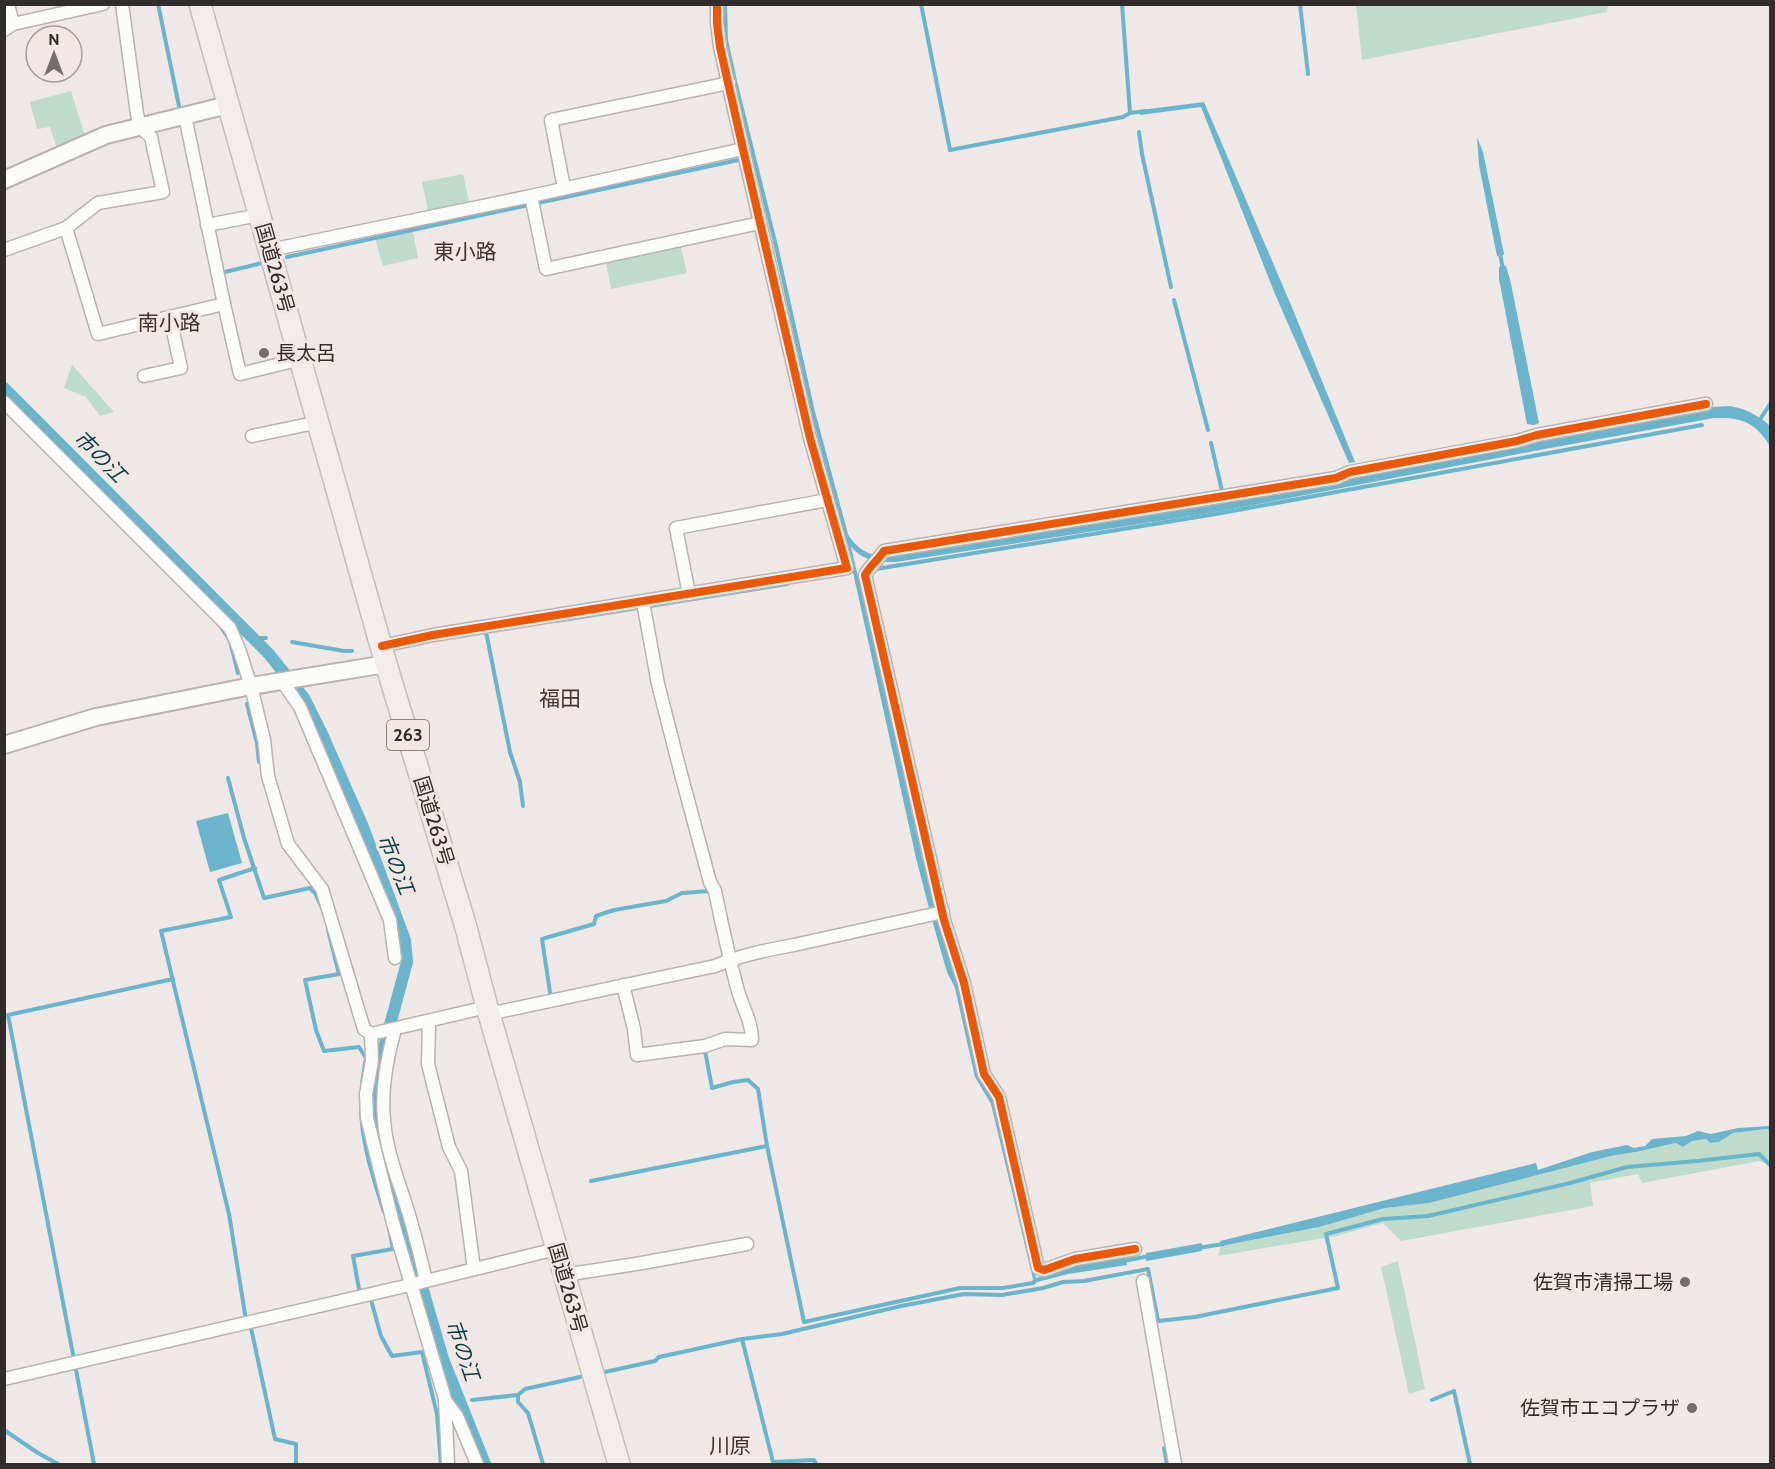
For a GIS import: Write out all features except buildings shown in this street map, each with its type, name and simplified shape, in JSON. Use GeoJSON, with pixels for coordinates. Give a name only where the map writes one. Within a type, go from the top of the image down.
{"type":"FeatureCollection","features":[{"type":"Feature","properties":{"kind":"highway","name":"国道263号"},"geometry":{"type":"LineString","coordinates":[[201,4],[384,655],[465,924],[619,1464]]}},
{"type":"Feature","properties":{"kind":"street"},"geometry":{"type":"LineString","coordinates":[[8,4],[9,27],[103,4]]}},
{"type":"Feature","properties":{"kind":"street"},"geometry":{"type":"LineString","coordinates":[[4,250],[66,228],[98,203],[163,192],[151,137],[140,127],[137,114],[122,4]]}},
{"type":"Feature","properties":{"kind":"street"},"geometry":{"type":"LineString","coordinates":[[4,745],[96,717],[290,680],[384,655],[433,635],[644,607],[688,594],[847,568],[810,438],[760,223],[720,47],[717,4]]}},
{"type":"Feature","properties":{"kind":"street"},"geometry":{"type":"LineString","coordinates":[[564,188],[551,120],[729,83]]}},
{"type":"Feature","properties":{"kind":"street"},"geometry":{"type":"LineString","coordinates":[[4,180],[106,135],[228,105]]}},
{"type":"Feature","properties":{"kind":"street"},"geometry":{"type":"LineString","coordinates":[[185,116],[240,374],[301,359]]}},
{"type":"Feature","properties":{"kind":"street"},"geometry":{"type":"LineString","coordinates":[[270,250],[532,202],[564,188],[745,155]]}},
{"type":"Feature","properties":{"kind":"street"},"geometry":{"type":"LineString","coordinates":[[532,202],[546,269],[760,223]]}},
{"type":"Feature","properties":{"kind":"street"},"geometry":{"type":"LineString","coordinates":[[207,225],[260,215]]}},
{"type":"Feature","properties":{"kind":"street"},"geometry":{"type":"LineString","coordinates":[[66,228],[98,333],[224,304]]}},
{"type":"Feature","properties":{"kind":"street"},"geometry":{"type":"LineString","coordinates":[[144,376],[181,368],[171,317]]}},
{"type":"Feature","properties":{"kind":"street"},"geometry":{"type":"LineString","coordinates":[[4,402],[230,628],[251,686],[264,740],[268,776],[288,844],[322,889],[364,1029],[376,1033],[487,1007],[498,1011],[624,989],[715,966],[770,949],[937,913]]}},
{"type":"Feature","properties":{"kind":"street"},"geometry":{"type":"LineString","coordinates":[[1135,1250],[1075,1259],[1044,1270],[1038,1268],[999,1097],[984,1074],[964,983],[937,913],[865,575],[870,566],[884,551],[1336,478],[1354,471],[1706,404]]}},
{"type":"Feature","properties":{"kind":"street"},"geometry":{"type":"LineString","coordinates":[[252,436],[319,422]]}},
{"type":"Feature","properties":{"kind":"street"},"geometry":{"type":"LineString","coordinates":[[688,594],[676,528],[827,500]]}},
{"type":"Feature","properties":{"kind":"street"},"geometry":{"type":"LineString","coordinates":[[624,989],[634,1029],[637,1055],[705,1046],[728,1039],[752,1040],[752,1030],[739,995],[713,886],[661,695],[644,607]]}},
{"type":"Feature","properties":{"kind":"street"},"geometry":{"type":"LineString","coordinates":[[290,680],[390,920],[395,958]]}},
{"type":"Feature","properties":{"kind":"street"},"geometry":{"type":"LineString","coordinates":[[429,1021],[428,1064],[449,1148],[461,1171],[474,1269]]}},
{"type":"Feature","properties":{"kind":"street"},"geometry":{"type":"LineString","coordinates":[[395,1029],[386,1064],[383,1091],[384,1120],[388,1145],[426,1281]]}},
{"type":"Feature","properties":{"kind":"street"},"geometry":{"type":"LineString","coordinates":[[376,1033],[366,1094],[367,1118],[372,1145],[410,1285],[445,1399],[448,1464]]}},
{"type":"Feature","properties":{"kind":"street"},"geometry":{"type":"LineString","coordinates":[[564,1275],[747,1244]]}},
{"type":"Feature","properties":{"kind":"street"},"geometry":{"type":"LineString","coordinates":[[4,1379],[556,1249]]}},
{"type":"Feature","properties":{"kind":"street"},"geometry":{"type":"LineString","coordinates":[[1143,1281],[1175,1464]]}},
{"type":"Feature","properties":{"kind":"street"},"geometry":{"type":"LineString","coordinates":[[445,1399],[457,1416],[477,1464]]}},
{"type":"Feature","properties":{"kind":"green space"},"geometry":{"type":"Polygon","coordinates":[[[1356,4],[1608,5],[1607,12],[1362,60],[1356,4]]]}},
{"type":"Feature","properties":{"kind":"green space"},"geometry":{"type":"Polygon","coordinates":[[[71,91],[85,136],[57,149],[50,127],[37,129],[30,102],[71,91]]]}},
{"type":"Feature","properties":{"kind":"green space"},"geometry":{"type":"Polygon","coordinates":[[[463,174],[469,202],[428,211],[422,182],[463,174]]]}},
{"type":"Feature","properties":{"kind":"green space"},"geometry":{"type":"Polygon","coordinates":[[[412,227],[418,258],[383,266],[374,235],[412,227]]]}},
{"type":"Feature","properties":{"kind":"green space"},"geometry":{"type":"Polygon","coordinates":[[[681,247],[687,273],[611,289],[606,263],[681,247]]]}},
{"type":"Feature","properties":{"kind":"green space"},"geometry":{"type":"Polygon","coordinates":[[[72,365],[114,412],[100,416],[86,397],[64,388],[72,365]]]}},
{"type":"Feature","properties":{"kind":"green space"},"geometry":{"type":"Polygon","coordinates":[[[1767,1129],[1770,1131],[1770,1165],[1759,1161],[1642,1183],[1638,1174],[1590,1183],[1593,1206],[1401,1241],[1383,1223],[1336,1236],[1218,1256],[1221,1246],[1319,1227],[1385,1208],[1429,1203],[1615,1155],[1676,1143],[1683,1147],[1692,1141],[1706,1139],[1710,1143],[1719,1142],[1733,1133],[1767,1129]]]}},
{"type":"Feature","properties":{"kind":"green space"},"geometry":{"type":"Polygon","coordinates":[[[1398,1261],[1425,1389],[1409,1394],[1381,1267],[1398,1261]]]}},
{"type":"Feature","properties":{"kind":"water"},"geometry":{"type":"Polygon","coordinates":[[[1204,102],[1355,462],[1349,463],[1275,294],[1201,107],[1140,115],[1141,110],[1204,102]]]}},
{"type":"Feature","properties":{"kind":"water"},"geometry":{"type":"Polygon","coordinates":[[[1477,137],[1483,152],[1504,254],[1501,257],[1497,256],[1479,165],[1477,137]]]}},
{"type":"Feature","properties":{"kind":"water"},"geometry":{"type":"Polygon","coordinates":[[[1506,266],[1510,279],[1539,423],[1534,425],[1527,424],[1499,279],[1499,267],[1506,266]]]}},
{"type":"Feature","properties":{"kind":"water"},"geometry":{"type":"Polygon","coordinates":[[[1730,406],[1751,413],[1770,426],[1770,446],[1759,431],[1747,423],[1740,420],[1714,418],[1217,512],[896,562],[866,558],[854,550],[844,537],[847,533],[856,545],[866,552],[879,556],[894,556],[1224,502],[1531,440],[1713,407],[1730,406]]]}},
{"type":"Feature","properties":{"kind":"water"},"geometry":{"type":"Polygon","coordinates":[[[860,579],[935,906],[929,908],[855,581],[860,579]]]}},
{"type":"Feature","properties":{"kind":"water"},"geometry":{"type":"Polygon","coordinates":[[[228,813],[242,863],[210,872],[196,821],[228,813]]]}},
{"type":"Feature","properties":{"kind":"water"},"geometry":{"type":"Polygon","coordinates":[[[938,918],[994,1101],[1036,1278],[1078,1265],[1125,1256],[1127,1265],[1068,1274],[1034,1283],[991,1104],[975,1077],[955,988],[947,972],[932,920],[938,918]]]}},
{"type":"Feature","properties":{"kind":"water"},"geometry":{"type":"Polygon","coordinates":[[[1770,1126],[1770,1131],[1767,1129],[1733,1133],[1719,1142],[1710,1143],[1706,1139],[1692,1141],[1683,1147],[1676,1143],[1615,1155],[1429,1203],[1385,1208],[1319,1227],[1221,1246],[1220,1241],[1536,1163],[1538,1170],[1592,1152],[1627,1145],[1634,1148],[1645,1146],[1652,1139],[1686,1136],[1698,1131],[1711,1134],[1738,1128],[1770,1126]]]}},
{"type":"Feature","properties":{"kind":"water"},"geometry":{"type":"Polygon","coordinates":[[[1202,1243],[1202,1251],[1146,1261],[1146,1253],[1202,1243]]]}},
{"type":"Feature","properties":{"kind":"waterway"},"geometry":{"type":"LineString","coordinates":[[158,4],[180,111]]}},
{"type":"Feature","properties":{"kind":"waterway"},"geometry":{"type":"LineString","coordinates":[[725,4],[726,40],[735,81],[776,246],[813,412],[847,538]]}},
{"type":"Feature","properties":{"kind":"waterway"},"geometry":{"type":"LineString","coordinates":[[921,4],[950,150],[1123,117],[1130,113]]}},
{"type":"Feature","properties":{"kind":"waterway"},"geometry":{"type":"LineString","coordinates":[[1122,4],[1130,113],[1146,111]]}},
{"type":"Feature","properties":{"kind":"waterway"},"geometry":{"type":"LineString","coordinates":[[1300,4],[1308,74]]}},
{"type":"Feature","properties":{"kind":"waterway"},"geometry":{"type":"LineString","coordinates":[[1139,132],[1171,287]]}},
{"type":"Feature","properties":{"kind":"waterway"},"geometry":{"type":"LineString","coordinates":[[287,257],[743,159]]}},
{"type":"Feature","properties":{"kind":"waterway"},"geometry":{"type":"LineString","coordinates":[[1500,253],[1503,270]]}},
{"type":"Feature","properties":{"kind":"waterway"},"geometry":{"type":"LineString","coordinates":[[221,273],[262,263]]}},
{"type":"Feature","properties":{"kind":"waterway"},"geometry":{"type":"LineString","coordinates":[[1174,300],[1208,430]]}},
{"type":"Feature","properties":{"kind":"waterway","name":"市の江"},"geometry":{"type":"LineString","coordinates":[[4,388],[269,654],[304,698],[322,734],[363,827],[405,940],[407,962],[380,1062],[376,1088],[379,1138],[443,1359],[485,1464]]}},
{"type":"Feature","properties":{"kind":"waterway"},"geometry":{"type":"LineString","coordinates":[[1759,421],[1770,404]]}},
{"type":"Feature","properties":{"kind":"waterway"},"geometry":{"type":"LineString","coordinates":[[876,569],[1216,514],[1702,425]]}},
{"type":"Feature","properties":{"kind":"waterway"},"geometry":{"type":"LineString","coordinates":[[1211,443],[1222,491]]}},
{"type":"Feature","properties":{"kind":"waterway"},"geometry":{"type":"LineString","coordinates":[[847,539],[858,585]]}},
{"type":"Feature","properties":{"kind":"waterway"},"geometry":{"type":"LineString","coordinates":[[556,621],[787,584]]}},
{"type":"Feature","properties":{"kind":"waterway"},"geometry":{"type":"LineString","coordinates":[[221,627],[230,641],[238,673]]}},
{"type":"Feature","properties":{"kind":"waterway"},"geometry":{"type":"LineString","coordinates":[[486,632],[510,752],[520,782],[523,806]]}},
{"type":"Feature","properties":{"kind":"waterway"},"geometry":{"type":"LineString","coordinates":[[253,638],[266,638]]}},
{"type":"Feature","properties":{"kind":"waterway"},"geometry":{"type":"LineString","coordinates":[[292,642],[352,651]]}},
{"type":"Feature","properties":{"kind":"waterway"},"geometry":{"type":"LineString","coordinates":[[247,704],[257,743],[259,762]]}},
{"type":"Feature","properties":{"kind":"waterway"},"geometry":{"type":"LineString","coordinates":[[228,778],[244,838],[264,898],[310,888],[322,908]]}},
{"type":"Feature","properties":{"kind":"waterway"},"geometry":{"type":"LineString","coordinates":[[255,868],[219,880],[231,917],[161,931],[229,1214],[245,1314],[251,1328],[275,1439],[296,1444],[296,1464]]}},
{"type":"Feature","properties":{"kind":"waterway"},"geometry":{"type":"LineString","coordinates":[[551,999],[542,939],[594,924],[596,916],[614,910],[666,901],[682,893],[710,890]]}},
{"type":"Feature","properties":{"kind":"waterway"},"geometry":{"type":"LineString","coordinates":[[328,930],[339,974],[305,980],[316,1030],[324,1051],[359,1047],[366,1058],[362,1083]]}},
{"type":"Feature","properties":{"kind":"waterway"},"geometry":{"type":"LineString","coordinates":[[94,1464],[8,1015],[173,979]]}},
{"type":"Feature","properties":{"kind":"waterway"},"geometry":{"type":"LineString","coordinates":[[707,1050],[705,1051],[712,1088],[748,1080],[758,1089],[767,1146],[804,1322],[960,1288],[1003,1288],[1035,1281]]}},
{"type":"Feature","properties":{"kind":"waterway"},"geometry":{"type":"LineString","coordinates":[[361,1105],[365,1146],[384,1212]]}},
{"type":"Feature","properties":{"kind":"waterway"},"geometry":{"type":"LineString","coordinates":[[591,1181],[767,1146]]}},
{"type":"Feature","properties":{"kind":"waterway"},"geometry":{"type":"LineString","coordinates":[[605,1372],[655,1361],[659,1357],[742,1339],[782,1334],[901,1306],[964,1294],[1002,1295],[1063,1282],[1084,1281],[1148,1269],[1158,1321],[1195,1317],[1338,1288],[1326,1234],[1383,1219],[1428,1216],[1570,1183],[1627,1167],[1759,1154],[1770,1165]]}},
{"type":"Feature","properties":{"kind":"waterway"},"geometry":{"type":"LineString","coordinates":[[363,1293],[359,1289],[353,1256],[393,1249],[389,1228]]}},
{"type":"Feature","properties":{"kind":"waterway"},"geometry":{"type":"LineString","coordinates":[[1198,1248],[1223,1244]]}},
{"type":"Feature","properties":{"kind":"waterway"},"geometry":{"type":"LineString","coordinates":[[1124,1261],[1149,1256]]}},
{"type":"Feature","properties":{"kind":"waterway"},"geometry":{"type":"LineString","coordinates":[[369,1298],[381,1336],[392,1356],[422,1352],[437,1414],[441,1464]]}},
{"type":"Feature","properties":{"kind":"waterway"},"geometry":{"type":"LineString","coordinates":[[742,1339],[773,1462],[814,1460],[816,1464]]}},
{"type":"Feature","properties":{"kind":"waterway"},"geometry":{"type":"LineString","coordinates":[[518,1395],[525,1389],[580,1377]]}},
{"type":"Feature","properties":{"kind":"waterway"},"geometry":{"type":"LineString","coordinates":[[1432,1400],[1454,1391],[1470,1464]]}},
{"type":"Feature","properties":{"kind":"waterway"},"geometry":{"type":"LineString","coordinates":[[472,1400],[518,1395],[518,1402],[528,1413],[543,1464]]}},
{"type":"Feature","properties":{"kind":"waterway"},"geometry":{"type":"LineString","coordinates":[[4,1430],[58,1464]]}},
{"type":"Feature","properties":{"kind":"waterway"},"geometry":{"type":"LineString","coordinates":[[1164,1448],[1167,1464]]}},
{"type":"Feature","properties":{"kind":"cycle path"},"geometry":{"type":"LineString","coordinates":[[382,646],[433,635],[847,568],[810,438],[743,149],[720,47],[717,4]]}},
{"type":"Feature","properties":{"kind":"cycle path"},"geometry":{"type":"LineString","coordinates":[[1135,1249],[1075,1259],[1044,1270],[1038,1268],[999,1097],[984,1074],[964,983],[944,920],[865,575],[867,572],[884,551],[1336,478],[1350,472],[1706,404]]}},
{"type":"Feature","properties":{"kind":"place","name":"長太呂"},"geometry":{"type":"Point","coordinates":[264,353]}},
{"type":"Feature","properties":{"kind":"place","name":"佐賀市清掃工場"},"geometry":{"type":"Point","coordinates":[1685,1282]}},
{"type":"Feature","properties":{"kind":"place","name":"佐賀市エコプラザ"},"geometry":{"type":"Point","coordinates":[1692,1408]}},
{"type":"Feature","properties":{"kind":"district","name":"東小路"},"geometry":{"type":"Point","coordinates":[465,251]}},
{"type":"Feature","properties":{"kind":"district","name":"南小路"},"geometry":{"type":"Point","coordinates":[169,322]}},
{"type":"Feature","properties":{"kind":"district","name":"福田"},"geometry":{"type":"Point","coordinates":[560,698]}},
{"type":"Feature","properties":{"kind":"district","name":"川原"},"geometry":{"type":"Point","coordinates":[730,1445]}}]}
